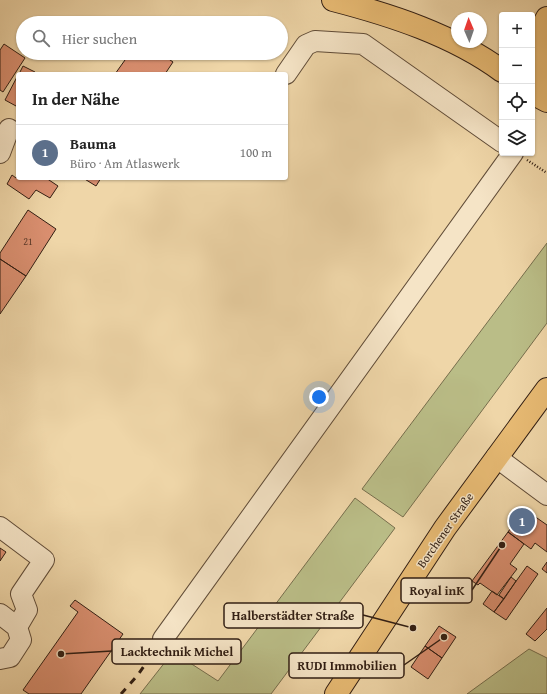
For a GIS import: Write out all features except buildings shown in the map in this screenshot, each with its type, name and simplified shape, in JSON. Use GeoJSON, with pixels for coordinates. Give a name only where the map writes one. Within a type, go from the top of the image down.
{"type":"FeatureCollection","features":[{"type":"Feature","properties":{"kind":"main road"},"geometry":{"type":"LineString","coordinates":[[333,0],[404,22],[452,41],[499,69]]}},
{"type":"Feature","properties":{"kind":"main road"},"geometry":{"type":"LineString","coordinates":[[547,18],[540,28],[538,50],[539,65],[547,83]]}},
{"type":"Feature","properties":{"kind":"main road"},"geometry":{"type":"LineString","coordinates":[[535,95],[547,101]]}},
{"type":"Feature","properties":{"kind":"main road","name":"Borchener Straße"},"geometry":{"type":"LineString","coordinates":[[336,694],[445,528],[547,389]]}},
{"type":"Feature","properties":{"kind":"street"},"geometry":{"type":"LineString","coordinates":[[287,72],[306,45],[315,41],[363,44],[499,140]]}},
{"type":"Feature","properties":{"kind":"street"},"geometry":{"type":"LineString","coordinates":[[0,153],[8,129]]}},
{"type":"Feature","properties":{"kind":"street"},"geometry":{"type":"LineString","coordinates":[[163,639],[517,156]]}},
{"type":"Feature","properties":{"kind":"street"},"geometry":{"type":"LineString","coordinates":[[496,457],[547,495]]}},
{"type":"Feature","properties":{"kind":"street"},"geometry":{"type":"LineString","coordinates":[[0,527],[44,560],[21,594],[27,610],[17,627]]}},
{"type":"Feature","properties":{"kind":"street"},"geometry":{"type":"LineString","coordinates":[[0,614],[17,627],[21,640],[10,657],[0,659]]}},
{"type":"Feature","properties":{"kind":"path"},"geometry":{"type":"LineString","coordinates":[[520,156],[547,173]]}},
{"type":"Feature","properties":{"kind":"green space"},"geometry":{"type":"Polygon","coordinates":[[[547,243],[547,323],[403,517],[362,489],[547,243]]]}},
{"type":"Feature","properties":{"kind":"green space"},"geometry":{"type":"Polygon","coordinates":[[[355,498],[395,528],[271,694],[140,694],[173,652],[218,681],[355,498]]]}},
{"type":"Feature","properties":{"kind":"green space"},"geometry":{"type":"Polygon","coordinates":[[[529,649],[547,658],[547,694],[467,694],[529,649]]]}},
{"type":"Feature","properties":{"kind":"railway"},"geometry":{"type":"LineString","coordinates":[[121,694],[137,676],[163,639]]}},
{"type":"Feature","properties":{"kind":"place","name":"Bauma"},"geometry":{"type":"Point","coordinates":[522,521]}},
{"type":"Feature","properties":{"kind":"place","name":"Royal inK"},"geometry":{"type":"Point","coordinates":[502,545]}},
{"type":"Feature","properties":{"kind":"place","name":"Halberstädter Straße"},"geometry":{"type":"Point","coordinates":[413,628]}},
{"type":"Feature","properties":{"kind":"place","name":"RUDI Immobilien"},"geometry":{"type":"Point","coordinates":[444,637]}},
{"type":"Feature","properties":{"kind":"place","name":"Lacktechnik Michel"},"geometry":{"type":"Point","coordinates":[61,654]}}]}
